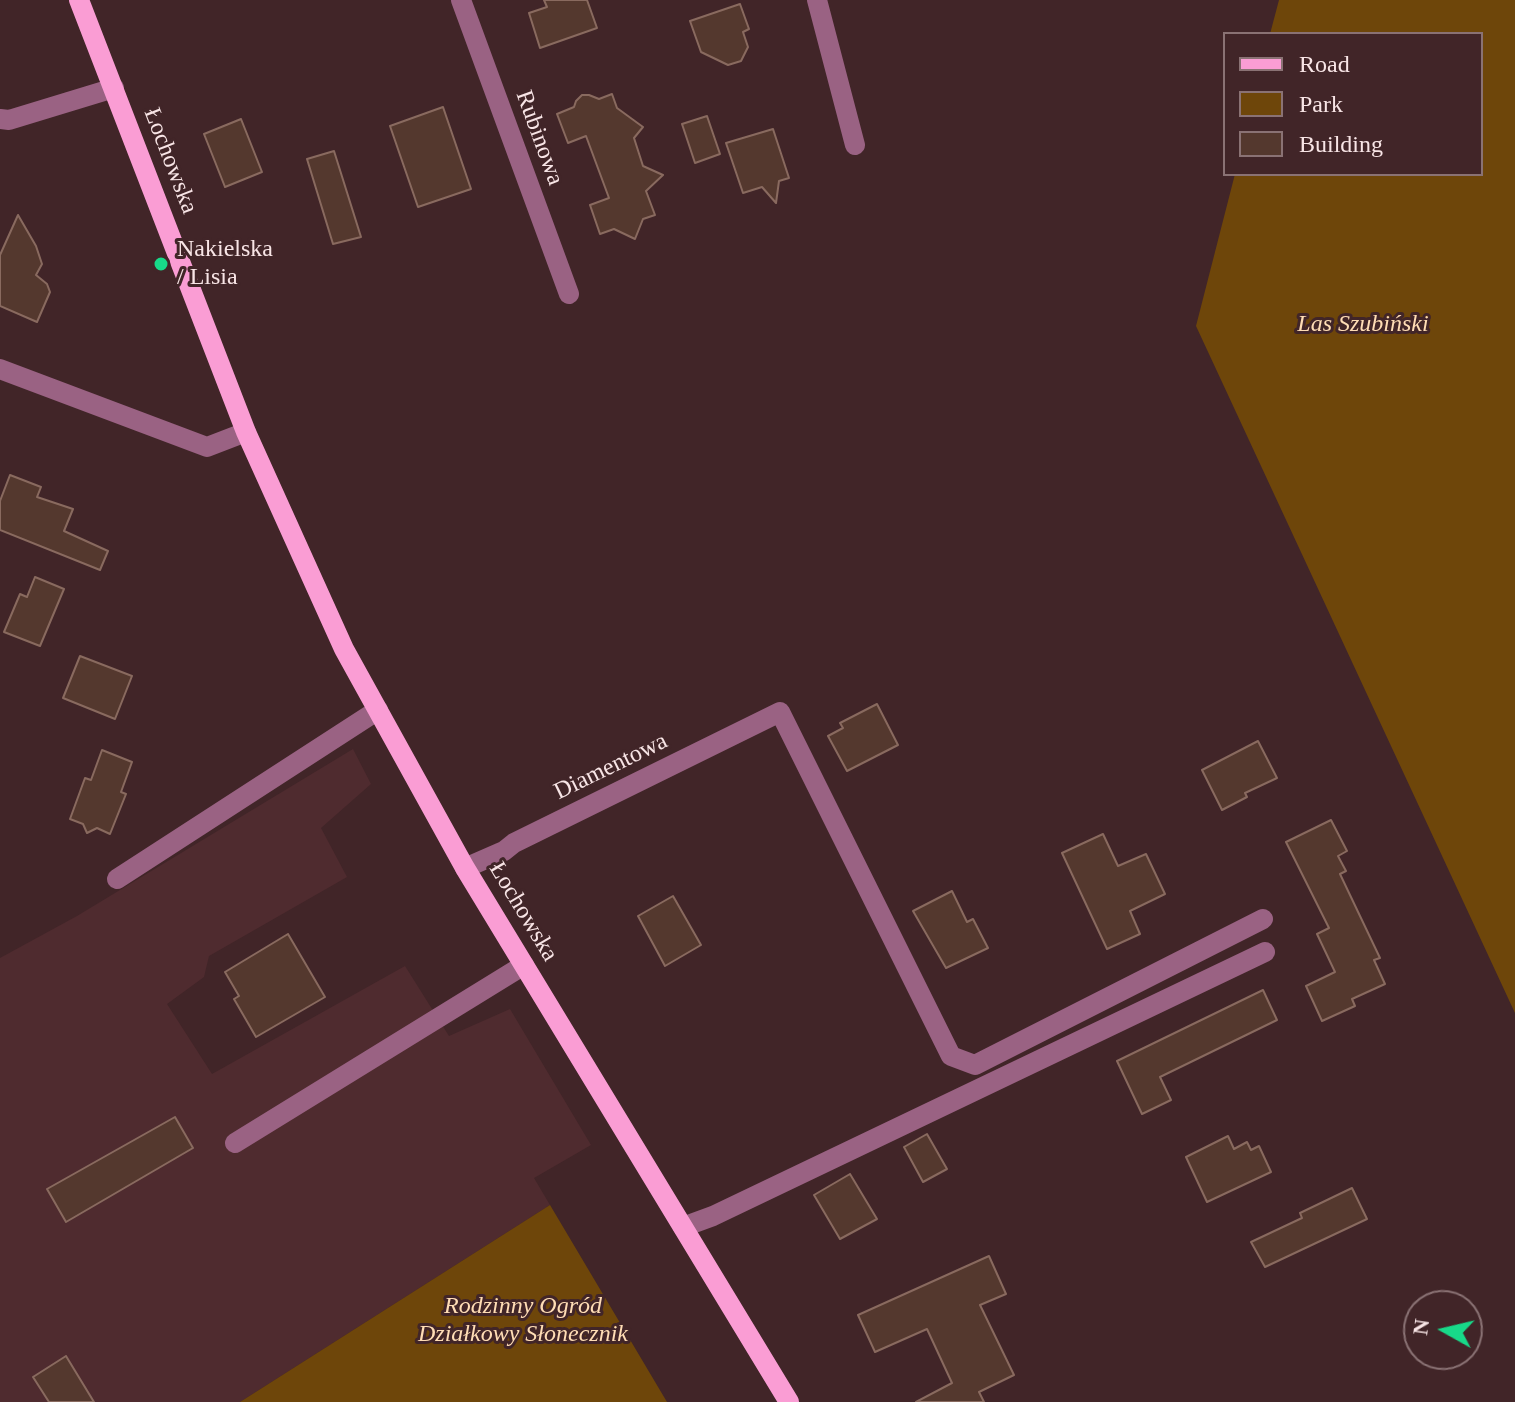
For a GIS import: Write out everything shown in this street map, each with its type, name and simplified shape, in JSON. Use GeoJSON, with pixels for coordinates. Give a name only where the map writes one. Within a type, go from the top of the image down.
{"type":"FeatureCollection","features":[{"type":"Feature","properties":{"kind":"main road","name":"Łochowska"},"geometry":{"type":"LineString","coordinates":[[79,0],[246,432],[344,649],[465,868],[789,1402]]}},
{"type":"Feature","properties":{"kind":"street","name":"Rubinowa"},"geometry":{"type":"LineString","coordinates":[[461,0],[569,294]]}},
{"type":"Feature","properties":{"kind":"street"},"geometry":{"type":"LineString","coordinates":[[817,0],[855,145]]}},
{"type":"Feature","properties":{"kind":"street"},"geometry":{"type":"LineString","coordinates":[[0,119],[9,120],[114,88]]}},
{"type":"Feature","properties":{"kind":"street"},"geometry":{"type":"LineString","coordinates":[[0,369],[207,447],[246,432]]}},
{"type":"Feature","properties":{"kind":"street"},"geometry":{"type":"LineString","coordinates":[[117,879],[378,710]]}},
{"type":"Feature","properties":{"kind":"street","name":"Diamentowa"},"geometry":{"type":"LineString","coordinates":[[465,868],[780,712],[951,1056],[975,1065],[1263,919]]}},
{"type":"Feature","properties":{"kind":"street"},"geometry":{"type":"LineString","coordinates":[[683,1227],[713,1216],[1265,952]]}},
{"type":"Feature","properties":{"kind":"street"},"geometry":{"type":"LineString","coordinates":[[235,1143],[524,965]]}},
{"type":"Feature","properties":{"kind":"shaded area"},"geometry":{"type":"Polygon","coordinates":[[[353,749],[371,784],[321,828],[347,877],[209,956],[204,977],[167,1004],[212,1074],[405,966],[449,1036],[510,1009],[591,1145],[534,1178],[550,1205],[240,1402],[0,1402],[0,958],[77,916],[353,749]]]}},
{"type":"Feature","properties":{"kind":"green space","name":"Las Szubiński"},"geometry":{"type":"Polygon","coordinates":[[[1279,0],[1515,0],[1515,1013],[1196,326],[1234,176],[1483,176],[1483,32],[1271,32],[1279,0]]]}},
{"type":"Feature","properties":{"kind":"green space","name":"Rodzinny Ogród Działkowy Słonecznik"},"geometry":{"type":"Polygon","coordinates":[[[550,1205],[667,1402],[240,1402],[550,1205]]]}},
{"type":"Feature","properties":{"kind":"building"},"geometry":{"type":"Polygon","coordinates":[[[544,0],[587,0],[597,28],[540,48],[529,13],[547,7],[544,0]]]}},
{"type":"Feature","properties":{"kind":"building"},"geometry":{"type":"Polygon","coordinates":[[[740,4],[749,29],[743,32],[748,47],[741,61],[728,65],[701,52],[690,21],[740,4]]]}},
{"type":"Feature","properties":{"kind":"building"},"geometry":{"type":"Polygon","coordinates":[[[612,94],[617,108],[643,127],[634,138],[643,166],[663,175],[646,191],[655,215],[643,219],[635,239],[614,229],[600,234],[590,205],[609,198],[586,136],[568,143],[557,114],[574,107],[582,95],[599,99],[612,94]]]}},
{"type":"Feature","properties":{"kind":"building"},"geometry":{"type":"Polygon","coordinates":[[[443,107],[471,189],[418,207],[390,126],[443,107]]]}},
{"type":"Feature","properties":{"kind":"building"},"geometry":{"type":"Polygon","coordinates":[[[707,116],[720,154],[695,163],[682,124],[707,116]]]}},
{"type":"Feature","properties":{"kind":"building"},"geometry":{"type":"Polygon","coordinates":[[[241,119],[262,172],[225,187],[204,134],[241,119]]]}},
{"type":"Feature","properties":{"kind":"building"},"geometry":{"type":"Polygon","coordinates":[[[773,129],[789,178],[779,181],[776,203],[762,187],[743,193],[726,143],[773,129]]]}},
{"type":"Feature","properties":{"kind":"building"},"geometry":{"type":"Polygon","coordinates":[[[334,151],[361,237],[333,244],[307,159],[334,151]]]}},
{"type":"Feature","properties":{"kind":"building"},"geometry":{"type":"Polygon","coordinates":[[[18,215],[36,246],[42,264],[36,275],[47,284],[50,292],[37,322],[0,306],[0,255],[18,215]]]}},
{"type":"Feature","properties":{"kind":"building"},"geometry":{"type":"Polygon","coordinates":[[[10,475],[41,487],[37,497],[73,509],[64,531],[108,551],[100,570],[0,530],[0,501],[10,475]]]}},
{"type":"Feature","properties":{"kind":"building"},"geometry":{"type":"Polygon","coordinates":[[[35,577],[64,589],[40,646],[4,632],[20,594],[27,597],[35,577]]]}},
{"type":"Feature","properties":{"kind":"building"},"geometry":{"type":"Polygon","coordinates":[[[80,656],[132,676],[115,719],[63,698],[80,656]]]}},
{"type":"Feature","properties":{"kind":"building"},"geometry":{"type":"Polygon","coordinates":[[[877,704],[898,745],[847,771],[828,736],[843,728],[840,723],[877,704]]]}},
{"type":"Feature","properties":{"kind":"building"},"geometry":{"type":"Polygon","coordinates":[[[1258,741],[1277,778],[1245,793],[1247,797],[1222,810],[1202,770],[1258,741]]]}},
{"type":"Feature","properties":{"kind":"building"},"geometry":{"type":"Polygon","coordinates":[[[102,750],[132,762],[121,792],[126,794],[110,834],[97,828],[87,833],[83,824],[70,819],[85,778],[91,780],[102,750]]]}},
{"type":"Feature","properties":{"kind":"building"},"geometry":{"type":"Polygon","coordinates":[[[1331,820],[1347,851],[1338,856],[1346,871],[1340,874],[1380,958],[1374,960],[1385,984],[1352,999],[1355,1006],[1322,1021],[1306,986],[1335,972],[1317,934],[1329,928],[1286,842],[1331,820]]]}},
{"type":"Feature","properties":{"kind":"building"},"geometry":{"type":"Polygon","coordinates":[[[1103,834],[1118,866],[1146,854],[1165,894],[1130,911],[1140,934],[1107,949],[1062,853],[1103,834]]]}},
{"type":"Feature","properties":{"kind":"building"},"geometry":{"type":"Polygon","coordinates":[[[952,891],[967,922],[973,919],[988,948],[946,968],[913,911],[952,891]]]}},
{"type":"Feature","properties":{"kind":"building"},"geometry":{"type":"Polygon","coordinates":[[[673,896],[701,945],[665,966],[638,916],[673,896]]]}},
{"type":"Feature","properties":{"kind":"building"},"geometry":{"type":"Polygon","coordinates":[[[288,934],[325,997],[256,1037],[234,999],[239,996],[225,972],[288,934]]]}},
{"type":"Feature","properties":{"kind":"building"},"geometry":{"type":"Polygon","coordinates":[[[1263,990],[1277,1020],[1160,1077],[1171,1100],[1142,1114],[1117,1061],[1263,990]]]}},
{"type":"Feature","properties":{"kind":"building"},"geometry":{"type":"Polygon","coordinates":[[[175,1117],[193,1148],[66,1222],[47,1189],[175,1117]]]}},
{"type":"Feature","properties":{"kind":"building"},"geometry":{"type":"Polygon","coordinates":[[[927,1134],[947,1169],[923,1182],[904,1147],[927,1134]]]}},
{"type":"Feature","properties":{"kind":"building"},"geometry":{"type":"Polygon","coordinates":[[[1228,1136],[1234,1149],[1247,1142],[1251,1150],[1259,1146],[1271,1172],[1207,1202],[1186,1157],[1228,1136]]]}},
{"type":"Feature","properties":{"kind":"building"},"geometry":{"type":"Polygon","coordinates":[[[850,1174],[877,1219],[840,1239],[814,1195],[850,1174]]]}},
{"type":"Feature","properties":{"kind":"building"},"geometry":{"type":"Polygon","coordinates":[[[1352,1188],[1367,1219],[1265,1267],[1251,1242],[1302,1218],[1300,1213],[1352,1188]]]}},
{"type":"Feature","properties":{"kind":"building"},"geometry":{"type":"Polygon","coordinates":[[[989,1256],[1006,1294],[980,1305],[1014,1375],[979,1392],[984,1402],[916,1402],[952,1383],[927,1329],[875,1352],[858,1315],[989,1256]]]}},
{"type":"Feature","properties":{"kind":"building"},"geometry":{"type":"Polygon","coordinates":[[[66,1356],[94,1402],[49,1402],[33,1377],[66,1356]]]}},
{"type":"Feature","properties":{"kind":"place","name":"Nakielska / Lisia"},"geometry":{"type":"Point","coordinates":[161,264]}}]}
